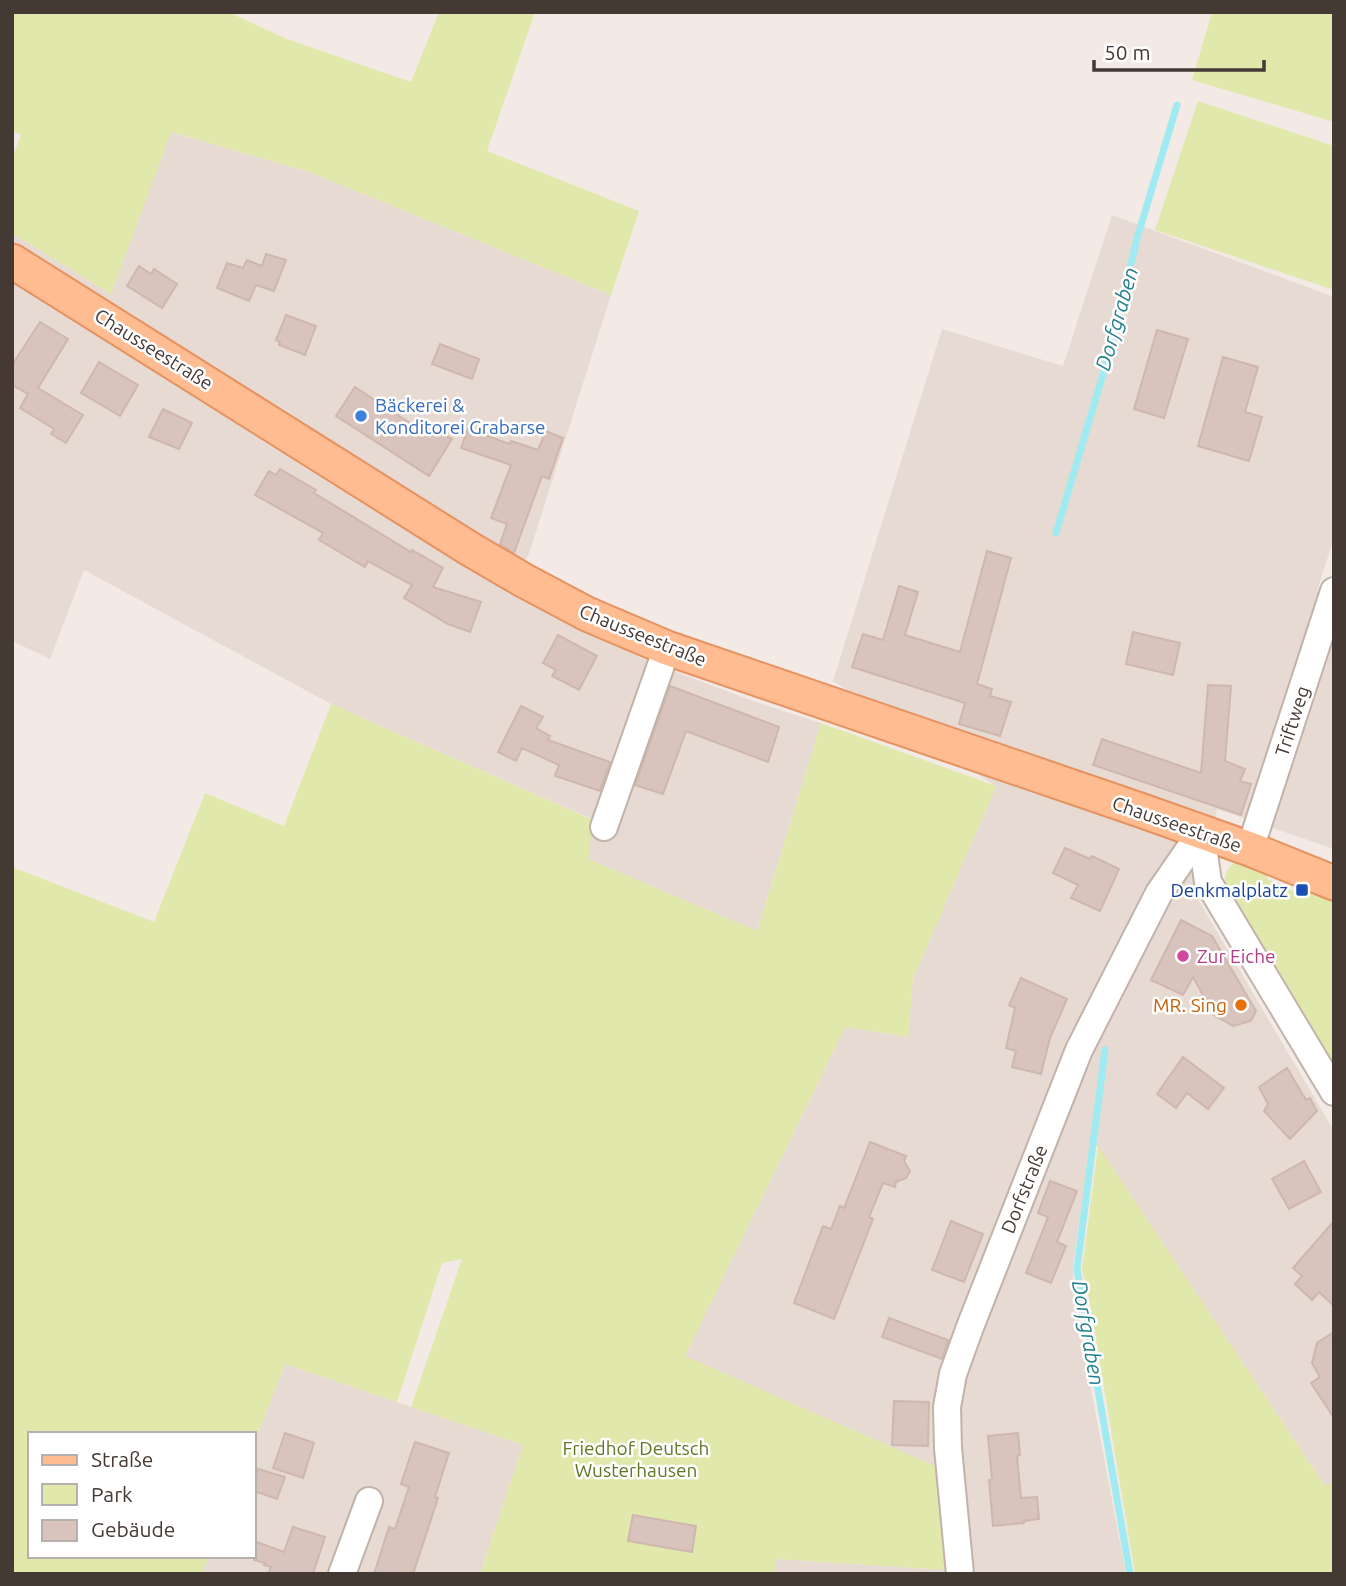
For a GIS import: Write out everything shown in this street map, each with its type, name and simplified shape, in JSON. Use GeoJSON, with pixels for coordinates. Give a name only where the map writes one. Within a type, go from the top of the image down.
{"type":"FeatureCollection","features":[{"type":"Feature","properties":{"kind":"main road","name":"Chausseestraße"},"geometry":{"type":"LineString","coordinates":[[12,261],[470,549],[587,614],[667,648],[1250,849],[1334,883]]}},
{"type":"Feature","properties":{"kind":"street","name":"Triftweg"},"geometry":{"type":"LineString","coordinates":[[1250,849],[1334,591]]}},
{"type":"Feature","properties":{"kind":"street"},"geometry":{"type":"LineString","coordinates":[[604,827],[667,648]]}},
{"type":"Feature","properties":{"kind":"street"},"geometry":{"type":"LineString","coordinates":[[1201,832],[1208,882],[1334,1092]]}},
{"type":"Feature","properties":{"kind":"street","name":"Dorfstraße"},"geometry":{"type":"LineString","coordinates":[[961,1574],[948,1448],[947,1407],[953,1374],[1079,1050],[1159,893],[1201,832]]}},
{"type":"Feature","properties":{"kind":"street"},"geometry":{"type":"LineString","coordinates":[[342,1574],[369,1501]]}},
{"type":"Feature","properties":{"kind":"shaded area"},"geometry":{"type":"Polygon","coordinates":[[[170,132],[309,172],[611,295],[529,554],[507,593],[652,663],[821,723],[757,931],[587,859],[592,819],[331,704],[84,570],[50,659],[12,641],[12,233],[111,294],[170,132]]]}},
{"type":"Feature","properties":{"kind":"shaded area"},"geometry":{"type":"Polygon","coordinates":[[[1112,215],[1334,297],[1334,538],[1317,591],[1334,597],[1334,849],[1217,809],[1196,896],[1334,1131],[1334,1481],[1326,1487],[1097,1146],[1089,1152],[1073,1266],[1074,1299],[1126,1574],[776,1574],[776,1559],[946,1570],[685,1356],[845,1027],[908,1037],[913,979],[996,786],[833,681],[942,329],[1063,366],[1112,215]]]}},
{"type":"Feature","properties":{"kind":"shaded area"},"geometry":{"type":"Polygon","coordinates":[[[285,1364],[523,1445],[480,1574],[202,1574],[208,1558],[256,1558],[256,1438],[285,1364]]]}},
{"type":"Feature","properties":{"kind":"green space"},"geometry":{"type":"Polygon","coordinates":[[[12,12],[228,12],[287,39],[411,82],[439,12],[535,12],[487,151],[639,211],[611,295],[309,172],[171,132],[111,294],[12,233],[12,158],[21,135],[12,131],[12,12]]]}},
{"type":"Feature","properties":{"kind":"green space"},"geometry":{"type":"Polygon","coordinates":[[[1212,12],[1334,12],[1334,122],[1192,80],[1212,12]]]}},
{"type":"Feature","properties":{"kind":"green space"},"geometry":{"type":"Polygon","coordinates":[[[1198,101],[1334,146],[1334,290],[1155,230],[1198,101]]]}},
{"type":"Feature","properties":{"kind":"green space","name":"Friedhof Deutsch Wusterhausen"},"geometry":{"type":"Polygon","coordinates":[[[331,704],[593,820],[588,859],[757,931],[821,723],[996,786],[913,979],[908,1037],[845,1027],[685,1356],[939,1468],[946,1570],[776,1559],[776,1574],[480,1574],[523,1445],[411,1407],[462,1259],[442,1263],[397,1402],[285,1364],[256,1438],[256,1432],[28,1432],[28,1558],[208,1558],[202,1574],[12,1574],[12,867],[154,922],[205,793],[284,826],[331,704]]]}},
{"type":"Feature","properties":{"kind":"green space"},"geometry":{"type":"Polygon","coordinates":[[[1236,862],[1269,873],[1267,879],[1304,896],[1308,891],[1334,902],[1334,1073],[1224,884],[1228,869],[1236,862]]]}},
{"type":"Feature","properties":{"kind":"green space"},"geometry":{"type":"Polygon","coordinates":[[[1098,1146],[1325,1486],[1334,1481],[1334,1574],[1135,1574],[1090,1303],[1082,1270],[1098,1146]]]}},
{"type":"Feature","properties":{"kind":"building"},"geometry":{"type":"Polygon","coordinates":[[[266,254],[286,260],[274,291],[256,285],[249,301],[217,288],[227,263],[243,268],[247,260],[262,266],[266,254]]]}},
{"type":"Feature","properties":{"kind":"building"},"geometry":{"type":"Polygon","coordinates":[[[139,266],[151,274],[154,269],[177,284],[162,308],[127,286],[139,266]]]}},
{"type":"Feature","properties":{"kind":"building"},"geometry":{"type":"Polygon","coordinates":[[[286,315],[316,326],[305,355],[279,345],[280,342],[276,340],[286,315]]]}},
{"type":"Feature","properties":{"kind":"building"},"geometry":{"type":"Polygon","coordinates":[[[40,322],[68,339],[38,388],[83,415],[66,443],[51,434],[54,429],[20,408],[28,394],[12,385],[12,365],[40,322]]]}},
{"type":"Feature","properties":{"kind":"building"},"geometry":{"type":"Polygon","coordinates":[[[1157,330],[1188,339],[1164,418],[1134,409],[1157,330]]]}},
{"type":"Feature","properties":{"kind":"building"},"geometry":{"type":"Polygon","coordinates":[[[440,344],[479,359],[472,379],[432,364],[440,344]]]}},
{"type":"Feature","properties":{"kind":"building"},"geometry":{"type":"Polygon","coordinates":[[[1223,357],[1258,367],[1245,412],[1262,417],[1249,461],[1198,446],[1223,357]]]}},
{"type":"Feature","properties":{"kind":"building"},"geometry":{"type":"Polygon","coordinates":[[[99,362],[138,385],[120,416],[81,393],[99,362]]]}},
{"type":"Feature","properties":{"kind":"building"},"geometry":{"type":"Polygon","coordinates":[[[355,387],[413,425],[414,423],[428,431],[430,428],[452,439],[429,476],[336,416],[355,387]]]}},
{"type":"Feature","properties":{"kind":"building"},"geometry":{"type":"Polygon","coordinates":[[[163,409],[192,423],[179,449],[149,437],[163,409]]]}},
{"type":"Feature","properties":{"kind":"building"},"geometry":{"type":"Polygon","coordinates":[[[468,429],[510,444],[511,441],[538,450],[546,431],[563,438],[549,479],[542,476],[514,553],[500,544],[507,524],[491,518],[511,465],[461,448],[468,429]]]}},
{"type":"Feature","properties":{"kind":"building"},"geometry":{"type":"Polygon","coordinates":[[[280,469],[411,552],[412,550],[443,568],[433,587],[481,602],[470,632],[448,624],[404,598],[412,585],[368,561],[365,567],[319,540],[323,533],[255,495],[269,471],[276,475],[280,469]]]}},
{"type":"Feature","properties":{"kind":"building"},"geometry":{"type":"Polygon","coordinates":[[[987,551],[1011,558],[977,684],[992,689],[990,696],[1011,702],[1000,736],[959,724],[965,703],[852,667],[863,634],[883,640],[899,586],[918,592],[905,635],[960,652],[987,551]]]}},
{"type":"Feature","properties":{"kind":"building"},"geometry":{"type":"Polygon","coordinates":[[[1133,632],[1180,643],[1173,675],[1126,664],[1133,632]]]}},
{"type":"Feature","properties":{"kind":"building"},"geometry":{"type":"Polygon","coordinates":[[[558,635],[597,656],[579,690],[552,676],[556,670],[543,663],[558,635]]]}},
{"type":"Feature","properties":{"kind":"building"},"geometry":{"type":"Polygon","coordinates":[[[1208,685],[1231,686],[1225,761],[1245,769],[1240,781],[1251,784],[1241,815],[1093,765],[1102,739],[1201,773],[1208,685]]]}},
{"type":"Feature","properties":{"kind":"building"},"geometry":{"type":"Polygon","coordinates":[[[670,686],[779,727],[768,762],[686,731],[663,794],[635,785],[670,686]]]}},
{"type":"Feature","properties":{"kind":"building"},"geometry":{"type":"Polygon","coordinates":[[[521,706],[543,717],[536,728],[550,736],[548,740],[610,762],[600,791],[555,776],[559,765],[522,748],[516,761],[498,752],[521,706]]]}},
{"type":"Feature","properties":{"kind":"building"},"geometry":{"type":"Polygon","coordinates":[[[1065,848],[1090,859],[1092,856],[1119,869],[1100,911],[1071,898],[1078,885],[1053,873],[1065,848]]]}},
{"type":"Feature","properties":{"kind":"building"},"geometry":{"type":"Polygon","coordinates":[[[1181,920],[1212,936],[1256,1011],[1251,1021],[1233,1026],[1214,1015],[1193,977],[1183,995],[1151,980],[1181,920]]]}},
{"type":"Feature","properties":{"kind":"building"},"geometry":{"type":"Polygon","coordinates":[[[1021,978],[1067,999],[1050,1038],[1041,1074],[1012,1067],[1016,1051],[1006,1048],[1015,1008],[1009,1005],[1021,978]]]}},
{"type":"Feature","properties":{"kind":"building"},"geometry":{"type":"Polygon","coordinates":[[[1183,1057],[1224,1088],[1208,1109],[1187,1093],[1176,1108],[1157,1094],[1183,1057]]]}},
{"type":"Feature","properties":{"kind":"building"},"geometry":{"type":"Polygon","coordinates":[[[1287,1068],[1306,1100],[1310,1098],[1317,1111],[1290,1139],[1264,1111],[1268,1104],[1259,1087],[1287,1068]]]}},
{"type":"Feature","properties":{"kind":"building"},"geometry":{"type":"Polygon","coordinates":[[[870,1142],[906,1156],[904,1161],[910,1171],[906,1178],[896,1182],[895,1187],[883,1183],[869,1217],[873,1219],[834,1319],[794,1303],[823,1226],[831,1229],[840,1206],[844,1208],[870,1142]]]}},
{"type":"Feature","properties":{"kind":"building"},"geometry":{"type":"Polygon","coordinates":[[[1304,1161],[1321,1192],[1289,1209],[1272,1179],[1304,1161]]]}},
{"type":"Feature","properties":{"kind":"building"},"geometry":{"type":"Polygon","coordinates":[[[1050,1181],[1077,1191],[1057,1242],[1066,1246],[1051,1283],[1026,1273],[1048,1217],[1038,1213],[1050,1181]]]}},
{"type":"Feature","properties":{"kind":"building"},"geometry":{"type":"Polygon","coordinates":[[[951,1221],[983,1234],[964,1282],[932,1270],[951,1221]]]}},
{"type":"Feature","properties":{"kind":"building"},"geometry":{"type":"Polygon","coordinates":[[[1334,1221],[1334,1306],[1319,1292],[1312,1300],[1295,1284],[1302,1276],[1293,1268],[1334,1221]]]}},
{"type":"Feature","properties":{"kind":"building"},"geometry":{"type":"Polygon","coordinates":[[[889,1318],[948,1340],[942,1359],[882,1337],[889,1318]]]}},
{"type":"Feature","properties":{"kind":"building"},"geometry":{"type":"Polygon","coordinates":[[[1334,1332],[1334,1418],[1311,1383],[1320,1377],[1312,1363],[1317,1343],[1334,1332]]]}},
{"type":"Feature","properties":{"kind":"building"},"geometry":{"type":"Polygon","coordinates":[[[894,1401],[929,1402],[928,1446],[892,1445],[894,1401]]]}},
{"type":"Feature","properties":{"kind":"building"},"geometry":{"type":"Polygon","coordinates":[[[285,1433],[314,1443],[303,1478],[273,1468],[285,1433]]]}},
{"type":"Feature","properties":{"kind":"building"},"geometry":{"type":"Polygon","coordinates":[[[1018,1433],[1021,1498],[1037,1497],[1039,1519],[993,1526],[988,1436],[1018,1433]]]}},
{"type":"Feature","properties":{"kind":"building"},"geometry":{"type":"Polygon","coordinates":[[[415,1442],[449,1453],[435,1497],[438,1498],[413,1574],[374,1574],[389,1527],[395,1529],[409,1487],[401,1484],[415,1442]]]}},
{"type":"Feature","properties":{"kind":"building"},"geometry":{"type":"Polygon","coordinates":[[[258,1469],[285,1477],[277,1499],[256,1492],[258,1469]]]}},
{"type":"Feature","properties":{"kind":"building"},"geometry":{"type":"Polygon","coordinates":[[[633,1515],[696,1526],[692,1552],[628,1541],[633,1515]]]}},
{"type":"Feature","properties":{"kind":"building"},"geometry":{"type":"Polygon","coordinates":[[[293,1527],[325,1537],[313,1574],[268,1574],[271,1567],[254,1560],[256,1542],[284,1552],[293,1527]]]}},
{"type":"Feature","properties":{"kind":"waterway","name":"Dorfgraben"},"geometry":{"type":"LineString","coordinates":[[1056,533],[1103,374],[1138,235],[1177,105]]}},
{"type":"Feature","properties":{"kind":"waterway","name":"Dorfgraben"},"geometry":{"type":"LineString","coordinates":[[1105,1050],[1077,1269],[1130,1574]]}},
{"type":"Feature","properties":{"kind":"place","name":"Bäckerei & Konditorei Grabarse"},"geometry":{"type":"Point","coordinates":[361,416]}},
{"type":"Feature","properties":{"kind":"place","name":"Denkmalplatz"},"geometry":{"type":"Point","coordinates":[1302,890]}},
{"type":"Feature","properties":{"kind":"place","name":"Zur Eiche"},"geometry":{"type":"Point","coordinates":[1183,956]}},
{"type":"Feature","properties":{"kind":"place","name":"MR. Sing"},"geometry":{"type":"Point","coordinates":[1241,1005]}}]}
